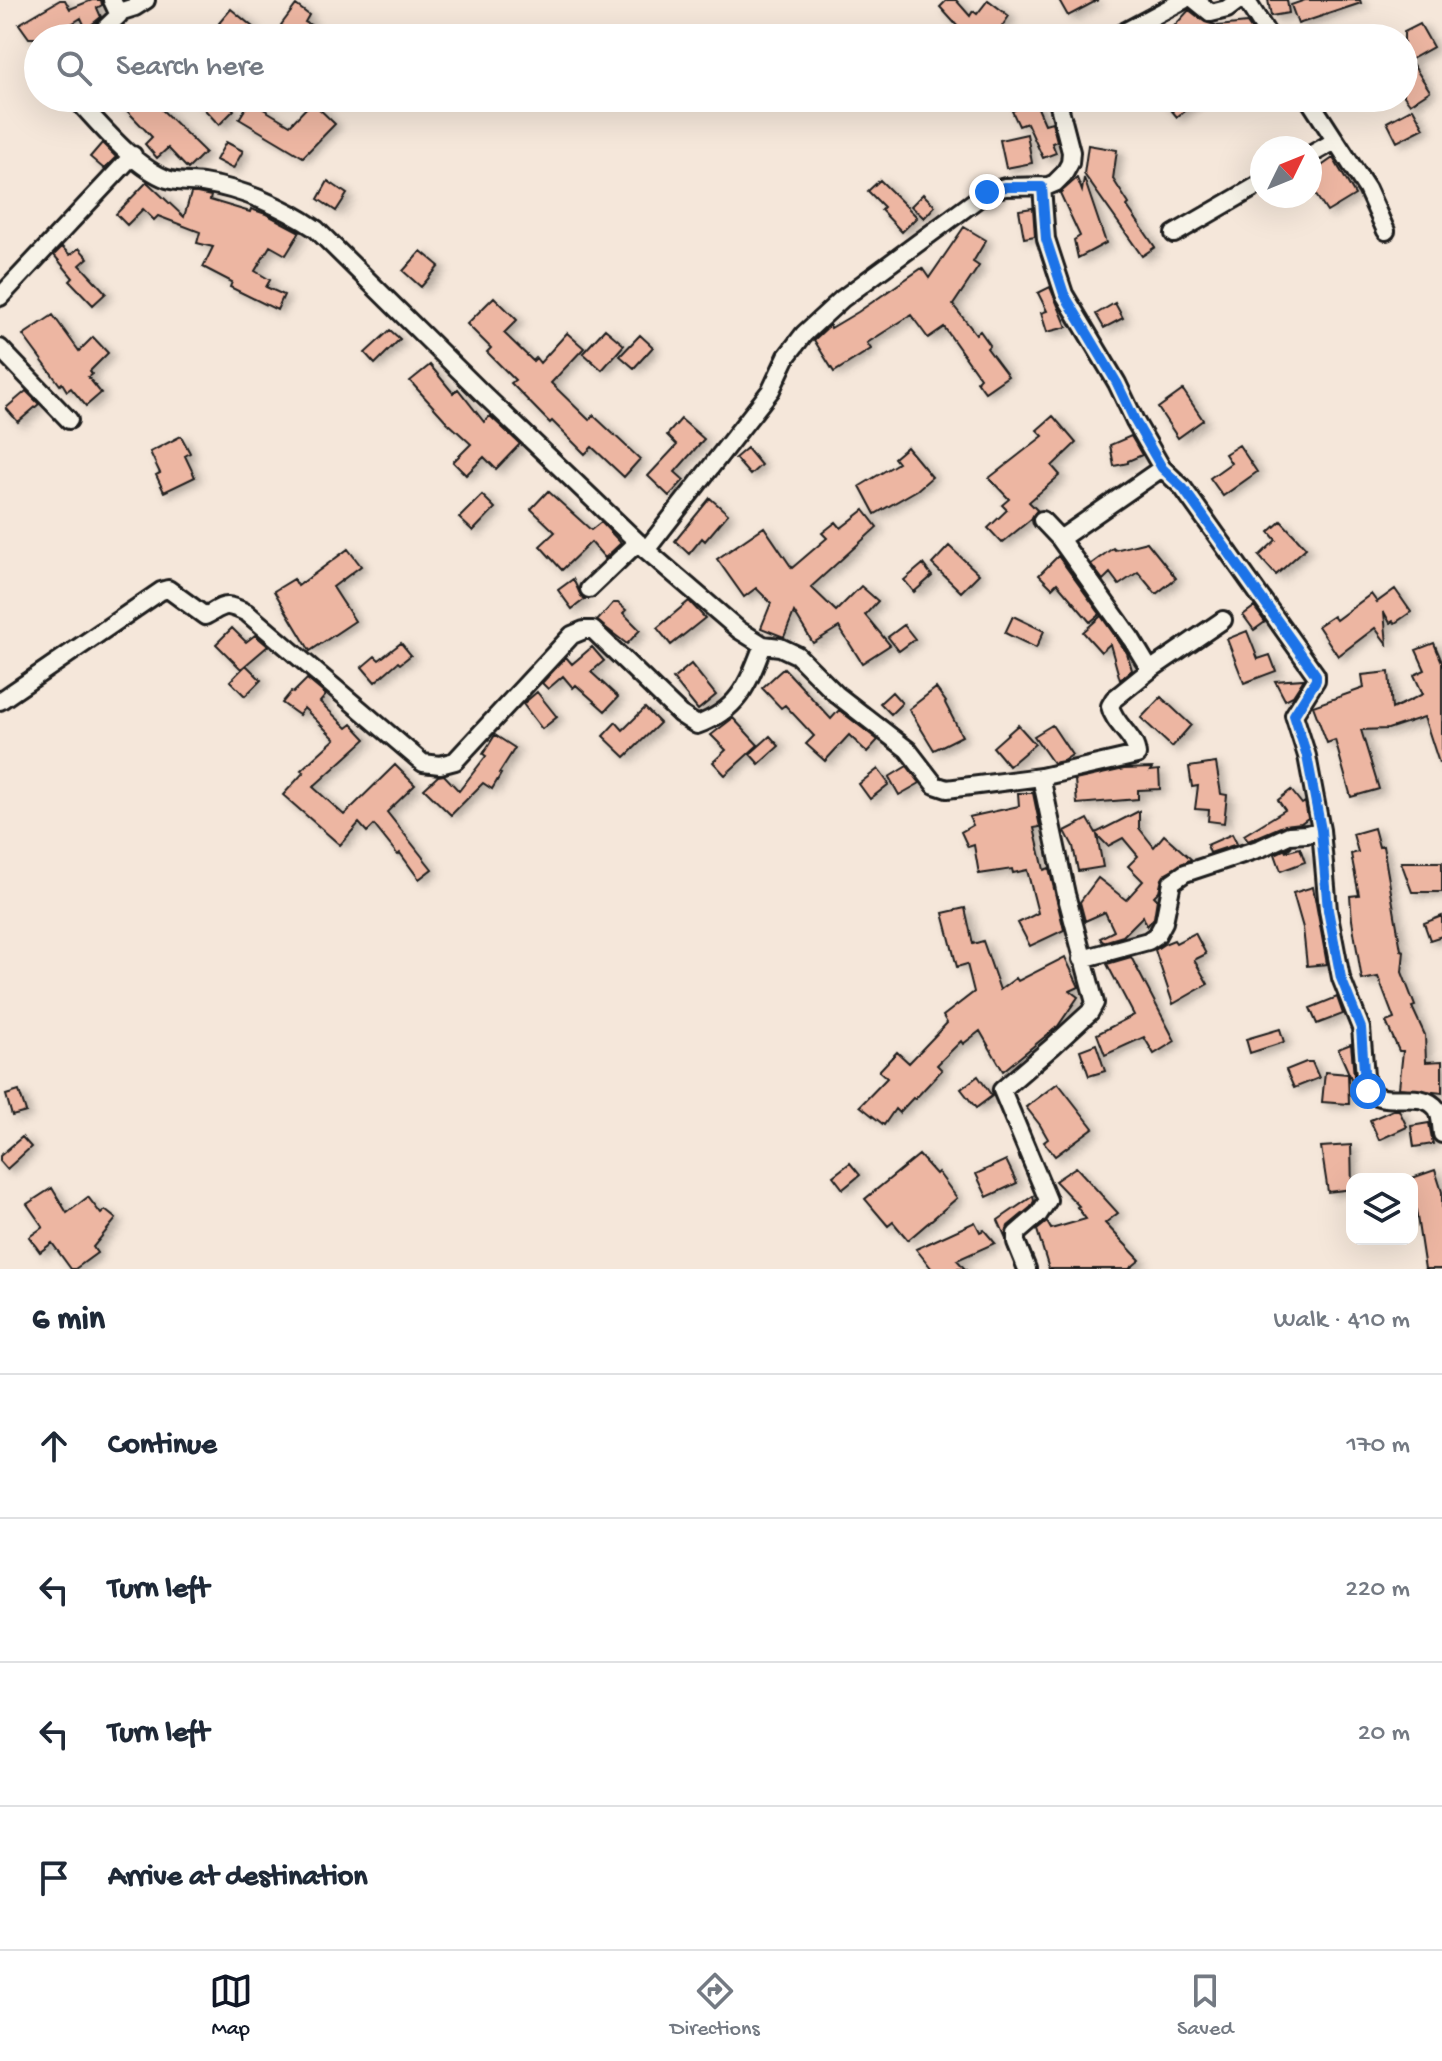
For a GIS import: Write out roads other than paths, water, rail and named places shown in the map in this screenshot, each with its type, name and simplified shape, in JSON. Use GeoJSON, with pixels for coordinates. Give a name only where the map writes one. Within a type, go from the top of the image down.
{"type":"FeatureCollection","features":[{"type":"Feature","properties":{"kind":"street"},"geometry":{"type":"LineString","coordinates":[[110,24],[117,18],[116,6],[135,7],[146,0]]}},
{"type":"Feature","properties":{"kind":"street"},"geometry":{"type":"LineString","coordinates":[[1139,24],[1184,0]]}},
{"type":"Feature","properties":{"kind":"street"},"geometry":{"type":"LineString","coordinates":[[1195,0],[1211,13],[1227,9],[1239,0]]}},
{"type":"Feature","properties":{"kind":"street"},"geometry":{"type":"LineString","coordinates":[[1246,0],[1261,24]]}},
{"type":"Feature","properties":{"kind":"street"},"geometry":{"type":"LineString","coordinates":[[89,112],[155,173],[167,179],[204,183],[264,201],[292,213],[316,229],[642,546],[739,630],[763,645],[780,647],[797,655],[836,694],[908,750],[930,781],[939,788],[1041,777],[1136,756],[1136,747],[1112,715],[1110,706],[1114,699],[1223,620]]}},
{"type":"Feature","properties":{"kind":"street"},"geometry":{"type":"LineString","coordinates":[[589,589],[642,546],[771,390],[787,356],[804,334],[842,299],[987,192],[1005,187],[1042,187],[1060,179],[1070,163],[1071,152],[1061,112]]}},
{"type":"Feature","properties":{"kind":"street"},"geometry":{"type":"LineString","coordinates":[[1317,112],[1367,189],[1386,231]]}},
{"type":"Feature","properties":{"kind":"street"},"geometry":{"type":"LineString","coordinates":[[1322,148],[1335,141]]}},
{"type":"Feature","properties":{"kind":"street"},"geometry":{"type":"LineString","coordinates":[[0,297],[133,155]]}},
{"type":"Feature","properties":{"kind":"street"},"geometry":{"type":"LineString","coordinates":[[1042,187],[1046,239],[1064,294],[1117,383],[1135,421],[1162,468],[1183,488],[1316,675],[1316,680],[1294,715],[1307,756],[1321,830],[1328,910],[1341,978],[1361,1028],[1366,1088],[1379,1097],[1429,1102],[1438,1111],[1442,1134]]}},
{"type":"Feature","properties":{"kind":"street"},"geometry":{"type":"LineString","coordinates":[[1174,234],[1250,190]]}},
{"type":"Feature","properties":{"kind":"street"},"geometry":{"type":"LineString","coordinates":[[0,348],[69,420]]}},
{"type":"Feature","properties":{"kind":"street"},"geometry":{"type":"LineString","coordinates":[[1060,539],[1162,468]]}},
{"type":"Feature","properties":{"kind":"street"},"geometry":{"type":"LineString","coordinates":[[1042,520],[1060,539],[1150,670]]}},
{"type":"Feature","properties":{"kind":"street"},"geometry":{"type":"LineString","coordinates":[[0,701],[168,589],[205,616],[228,604],[247,613],[423,763],[440,765],[455,761],[572,635],[584,630],[593,630],[680,714],[697,725],[738,701],[763,645]]}},
{"type":"Feature","properties":{"kind":"street"},"geometry":{"type":"LineString","coordinates":[[1027,1269],[1016,1234],[1039,1214],[1048,1200],[1002,1090],[1094,1007],[1041,777]]}},
{"type":"Feature","properties":{"kind":"street"},"geometry":{"type":"LineString","coordinates":[[1082,959],[1152,939],[1162,930],[1172,882],[1185,873],[1261,848],[1289,835],[1321,830]]}}]}
